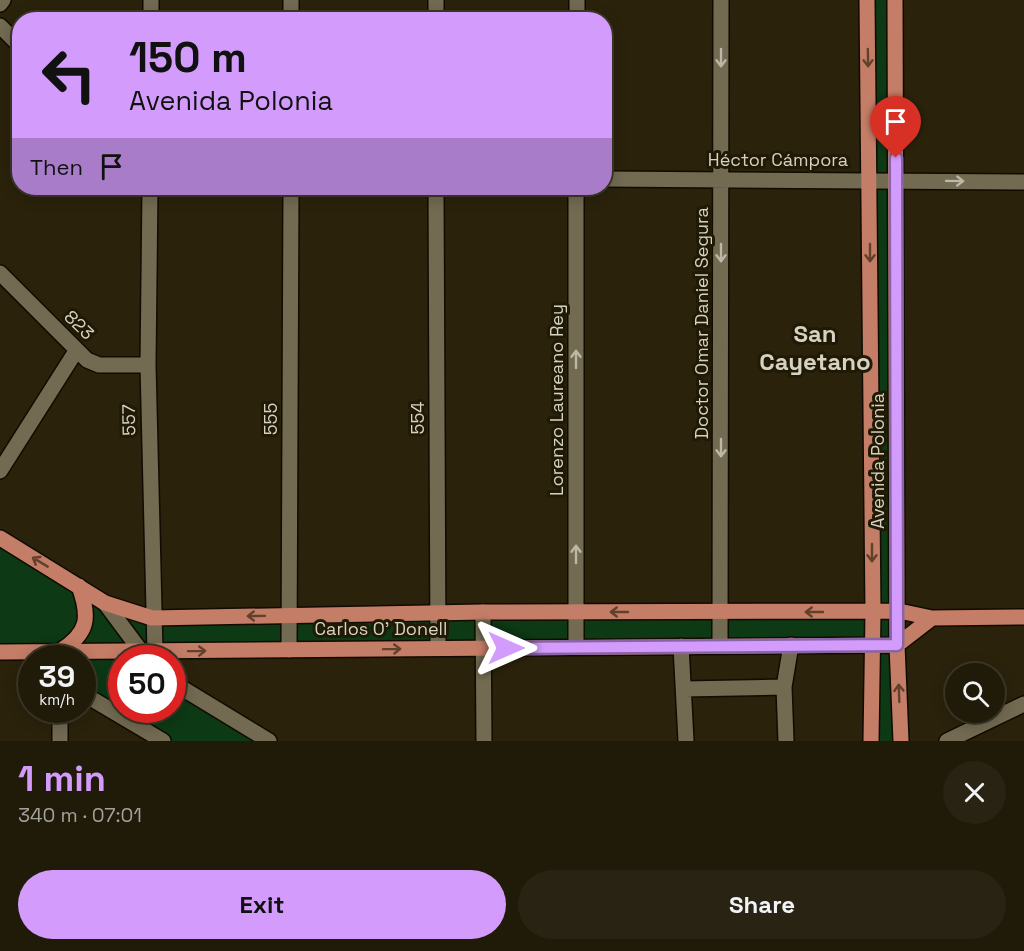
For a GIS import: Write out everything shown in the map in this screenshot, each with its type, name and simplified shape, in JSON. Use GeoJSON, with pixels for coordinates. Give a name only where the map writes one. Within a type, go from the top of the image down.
{"type":"FeatureCollection","features":[{"type":"Feature","properties":{"kind":"main road","name":"Avenida Polonia"},"geometry":{"type":"LineString","coordinates":[[867,0],[873,612],[871,741]]}},
{"type":"Feature","properties":{"kind":"main road","name":"Avenida Polonia"},"geometry":{"type":"LineString","coordinates":[[895,0],[899,611],[897,645],[901,741]]}},
{"type":"Feature","properties":{"kind":"main road","name":"Carlos O' Donell"},"geometry":{"type":"LineString","coordinates":[[0,538],[105,603],[152,618],[483,612],[899,611],[932,618],[1024,617]]}},
{"type":"Feature","properties":{"kind":"main road"},"geometry":{"type":"LineString","coordinates":[[71,645],[77,640],[86,623],[86,604],[79,586]]}},
{"type":"Feature","properties":{"kind":"main road"},"geometry":{"type":"LineString","coordinates":[[897,645],[932,618]]}},
{"type":"Feature","properties":{"kind":"main road"},"geometry":{"type":"LineString","coordinates":[[0,643],[7,652]]}},
{"type":"Feature","properties":{"kind":"main road","name":"Carlos O' Donell"},"geometry":{"type":"LineString","coordinates":[[186,652],[897,645]]}},
{"type":"Feature","properties":{"kind":"street"},"geometry":{"type":"LineString","coordinates":[[0,4],[3,0]]}},
{"type":"Feature","properties":{"kind":"street","name":"Doctor Omar Daniel Segura"},"geometry":{"type":"LineString","coordinates":[[720,646],[721,0]]}},
{"type":"Feature","properties":{"kind":"street"},"geometry":{"type":"LineString","coordinates":[[0,26],[12,38]]}},
{"type":"Feature","properties":{"kind":"street","name":"Héctor Cámpora"},"geometry":{"type":"LineString","coordinates":[[612,179],[1024,182]]}},
{"type":"Feature","properties":{"kind":"street","name":"557"},"geometry":{"type":"LineString","coordinates":[[148,645],[152,618],[148,365],[150,195]]}},
{"type":"Feature","properties":{"kind":"street","name":"555"},"geometry":{"type":"LineString","coordinates":[[289,650],[291,195]]}},
{"type":"Feature","properties":{"kind":"street","name":"554"},"geometry":{"type":"LineString","coordinates":[[436,195],[438,648]]}},
{"type":"Feature","properties":{"kind":"street","name":"Lorenzo Laureano Rey"},"geometry":{"type":"LineString","coordinates":[[576,195],[576,647]]}},
{"type":"Feature","properties":{"kind":"street","name":"823"},"geometry":{"type":"LineString","coordinates":[[0,273],[76,351],[99,365],[148,365]]}},
{"type":"Feature","properties":{"kind":"street"},"geometry":{"type":"LineString","coordinates":[[0,471],[76,351]]}},
{"type":"Feature","properties":{"kind":"street"},"geometry":{"type":"LineString","coordinates":[[105,603],[140,645]]}},
{"type":"Feature","properties":{"kind":"street"},"geometry":{"type":"LineString","coordinates":[[483,612],[484,741]]}},
{"type":"Feature","properties":{"kind":"street"},"geometry":{"type":"LineString","coordinates":[[786,741],[784,687],[791,645]]}},
{"type":"Feature","properties":{"kind":"street"},"geometry":{"type":"LineString","coordinates":[[681,646],[686,741]]}},
{"type":"Feature","properties":{"kind":"street"},"geometry":{"type":"LineString","coordinates":[[684,689],[784,687]]}},
{"type":"Feature","properties":{"kind":"street"},"geometry":{"type":"LineString","coordinates":[[186,691],[269,741]]}},
{"type":"Feature","properties":{"kind":"street"},"geometry":{"type":"LineString","coordinates":[[96,701],[163,741]]}},
{"type":"Feature","properties":{"kind":"street"},"geometry":{"type":"LineString","coordinates":[[947,741],[1024,704]]}},
{"type":"Feature","properties":{"kind":"street"},"geometry":{"type":"LineString","coordinates":[[60,723],[60,741]]}},
{"type":"Feature","properties":{"kind":"green space"},"geometry":{"type":"Polygon","coordinates":[[[867,0],[895,0],[901,741],[871,741],[871,645],[186,651],[186,645],[108,645],[108,708],[96,701],[96,645],[18,645],[18,654],[14,651],[0,652],[0,538],[123,610],[872,612],[867,0]]]}},
{"type":"Feature","properties":{"kind":"green space"},"geometry":{"type":"Polygon","coordinates":[[[186,690],[269,741],[163,741],[133,723],[186,723],[186,690]]]}},
{"type":"Feature","properties":{"kind":"district","name":"San Cayetano"},"geometry":{"type":"Point","coordinates":[815,348]}},
{"type":"Feature","properties":{"kind":"route"},"geometry":{"type":"LineString","coordinates":[[506,648],[897,645],[899,611],[896,158]]}}]}
